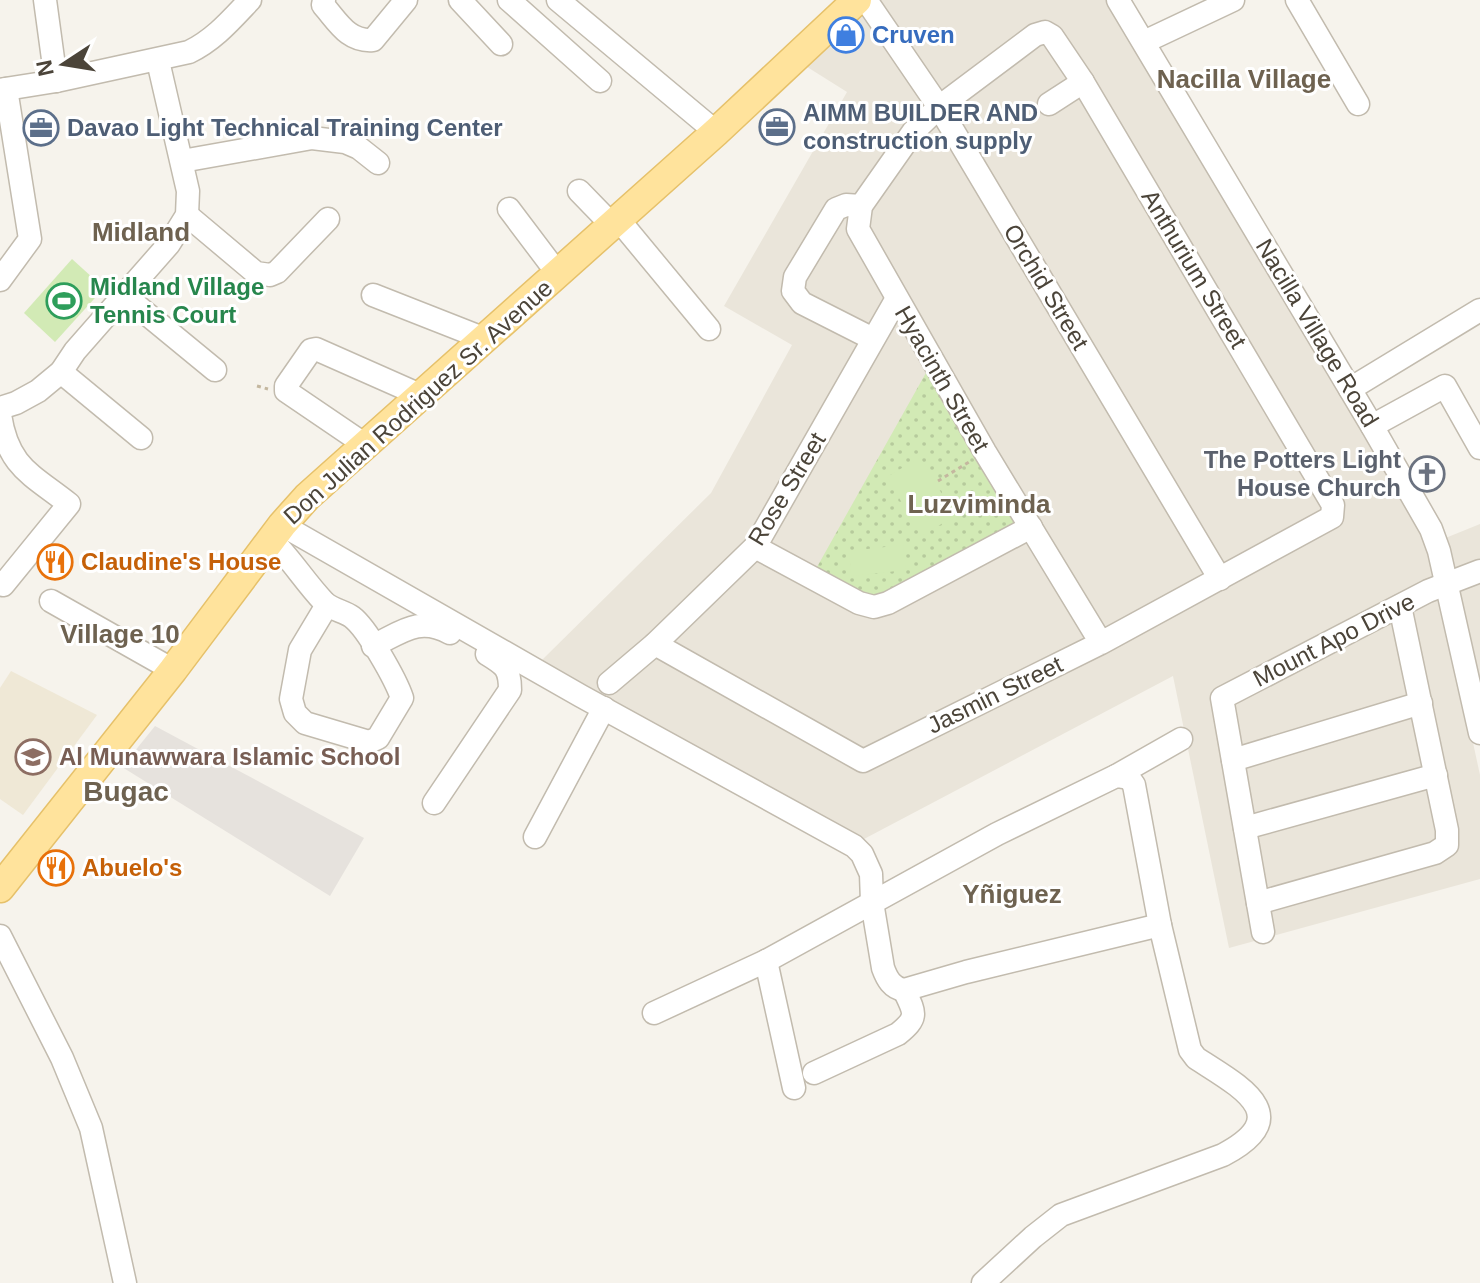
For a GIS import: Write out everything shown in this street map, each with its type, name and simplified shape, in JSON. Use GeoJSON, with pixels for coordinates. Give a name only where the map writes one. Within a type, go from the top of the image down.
{"type":"FeatureCollection","features":[{"type":"Feature","properties":{"kind":"main road","name":"Don Julian Rodriguez Sr. Avenue"},"geometry":{"type":"LineString","coordinates":[[0,888],[173,670],[276,532],[307,497],[716,132],[857,0]]}},
{"type":"Feature","properties":{"kind":"street"},"geometry":{"type":"LineString","coordinates":[[45,0],[56,81]]}},
{"type":"Feature","properties":{"kind":"street"},"geometry":{"type":"LineString","coordinates":[[0,280],[30,239],[3,90],[158,61],[189,52],[226,26],[250,0]]}},
{"type":"Feature","properties":{"kind":"street"},"geometry":{"type":"LineString","coordinates":[[324,0],[323,5],[353,39],[362,41],[373,40],[406,0]]}},
{"type":"Feature","properties":{"kind":"street"},"geometry":{"type":"LineString","coordinates":[[460,0],[501,44]]}},
{"type":"Feature","properties":{"kind":"street"},"geometry":{"type":"LineString","coordinates":[[509,0],[600,81]]}},
{"type":"Feature","properties":{"kind":"street"},"geometry":{"type":"LineString","coordinates":[[558,0],[716,132]]}},
{"type":"Feature","properties":{"kind":"street","name":"Orchid Street"},"geometry":{"type":"LineString","coordinates":[[866,0],[939,107],[1220,579]]}},
{"type":"Feature","properties":{"kind":"street","name":"Nacilla Village Road"},"geometry":{"type":"LineString","coordinates":[[1118,0],[1431,529],[1480,733]]}},
{"type":"Feature","properties":{"kind":"street"},"geometry":{"type":"LineString","coordinates":[[1144,42],[1233,0]]}},
{"type":"Feature","properties":{"kind":"street"},"geometry":{"type":"LineString","coordinates":[[1297,0],[1358,104]]}},
{"type":"Feature","properties":{"kind":"street","name":"Anthurium Street"},"geometry":{"type":"LineString","coordinates":[[939,107],[1035,35],[1045,32],[1052,36],[1083,82],[1334,512]]}},
{"type":"Feature","properties":{"kind":"street"},"geometry":{"type":"LineString","coordinates":[[0,408],[38,391],[61,372],[75,351],[169,244],[187,215],[189,204],[182,161],[158,61]]}},
{"type":"Feature","properties":{"kind":"street"},"geometry":{"type":"LineString","coordinates":[[1049,104],[1083,82]]}},
{"type":"Feature","properties":{"kind":"street"},"geometry":{"type":"LineString","coordinates":[[873,339],[802,303],[793,291],[795,277],[836,209],[846,205],[861,206],[903,142],[939,107]]}},
{"type":"Feature","properties":{"kind":"street"},"geometry":{"type":"LineString","coordinates":[[182,161],[312,138],[345,142],[359,148],[378,163]]}},
{"type":"Feature","properties":{"kind":"street"},"geometry":{"type":"LineString","coordinates":[[579,191],[615,222],[709,329]]}},
{"type":"Feature","properties":{"kind":"street","name":"Hyacinth Street"},"geometry":{"type":"LineString","coordinates":[[861,206],[858,221],[860,237],[1101,643]]}},
{"type":"Feature","properties":{"kind":"street"},"geometry":{"type":"LineString","coordinates":[[509,209],[558,274]]}},
{"type":"Feature","properties":{"kind":"street"},"geometry":{"type":"LineString","coordinates":[[187,215],[262,275],[277,272],[328,219]]}},
{"type":"Feature","properties":{"kind":"street"},"geometry":{"type":"LineString","coordinates":[[373,295],[485,339]]}},
{"type":"Feature","properties":{"kind":"street"},"geometry":{"type":"LineString","coordinates":[[125,296],[215,370]]}},
{"type":"Feature","properties":{"kind":"street","name":"Rose Street"},"geometry":{"type":"LineString","coordinates":[[609,683],[655,644],[755,547],[896,300]]}},
{"type":"Feature","properties":{"kind":"street"},"geometry":{"type":"LineString","coordinates":[[1350,389],[1480,310]]}},
{"type":"Feature","properties":{"kind":"street"},"geometry":{"type":"LineString","coordinates":[[364,444],[286,391],[286,386],[311,350],[316,349],[420,395]]}},
{"type":"Feature","properties":{"kind":"street"},"geometry":{"type":"LineString","coordinates":[[61,372],[141,438]]}},
{"type":"Feature","properties":{"kind":"street"},"geometry":{"type":"LineString","coordinates":[[1372,426],[1445,386],[1480,448]]}},
{"type":"Feature","properties":{"kind":"street"},"geometry":{"type":"LineString","coordinates":[[0,415],[3,438],[14,460],[69,504],[2,583]]}},
{"type":"Feature","properties":{"kind":"street","name":"Jasmin Street"},"geometry":{"type":"LineString","coordinates":[[655,644],[863,761],[1101,643],[1332,517],[1334,512]]}},
{"type":"Feature","properties":{"kind":"street"},"geometry":{"type":"LineString","coordinates":[[755,547],[859,603],[874,607],[888,603],[1031,527]]}},
{"type":"Feature","properties":{"kind":"street"},"geometry":{"type":"LineString","coordinates":[[276,532],[290,558],[327,605],[351,617],[361,626],[402,698],[378,738],[369,742],[305,723],[295,713],[291,699],[300,650],[327,605]]}},
{"type":"Feature","properties":{"kind":"street"},"geometry":{"type":"LineString","coordinates":[[276,532],[854,846],[862,854],[871,874],[872,902],[883,968],[897,989],[904,990],[1160,925]]}},
{"type":"Feature","properties":{"kind":"street","name":"Mount Apo Drive"},"geometry":{"type":"LineString","coordinates":[[1233,760],[1222,698],[1446,583],[1480,571]]}},
{"type":"Feature","properties":{"kind":"street"},"geometry":{"type":"LineString","coordinates":[[51,601],[173,670]]}},
{"type":"Feature","properties":{"kind":"street"},"geometry":{"type":"LineString","coordinates":[[1258,903],[1435,853],[1447,845],[1447,830],[1400,606]]}},
{"type":"Feature","properties":{"kind":"street"},"geometry":{"type":"LineString","coordinates":[[373,646],[418,624],[430,625],[446,630],[504,664],[510,678],[510,690],[434,803]]}},
{"type":"Feature","properties":{"kind":"street"},"geometry":{"type":"LineString","coordinates":[[1263,932],[1233,760],[1421,703]]}},
{"type":"Feature","properties":{"kind":"street"},"geometry":{"type":"LineString","coordinates":[[535,837],[604,708]]}},
{"type":"Feature","properties":{"kind":"street"},"geometry":{"type":"LineString","coordinates":[[654,1013],[766,961],[997,834],[1116,776],[1181,739]]}},
{"type":"Feature","properties":{"kind":"street"},"geometry":{"type":"LineString","coordinates":[[1245,828],[1436,775]]}},
{"type":"Feature","properties":{"kind":"street"},"geometry":{"type":"LineString","coordinates":[[983,1283],[1061,1215],[1223,1155],[1244,1145],[1257,1125],[1257,1112],[1251,1095],[1196,1058],[1190,1050],[1160,925],[1134,785],[1129,778],[1116,776]]}},
{"type":"Feature","properties":{"kind":"street"},"geometry":{"type":"LineString","coordinates":[[0,936],[62,1058],[91,1128],[125,1283]]}},
{"type":"Feature","properties":{"kind":"street"},"geometry":{"type":"LineString","coordinates":[[766,961],[794,1088]]}},
{"type":"Feature","properties":{"kind":"street"},"geometry":{"type":"LineString","coordinates":[[814,1073],[898,1034],[910,1024],[914,1009],[904,990]]}},
{"type":"Feature","properties":{"kind":"path"},"geometry":{"type":"LineString","coordinates":[[938,481],[985,452]]}},
{"type":"Feature","properties":{"kind":"shaded area"},"geometry":{"type":"Polygon","coordinates":[[[878,0],[1107,0],[1430,544],[1480,775],[1480,879],[1229,948],[1173,676],[864,839],[692,747],[542,660],[711,493],[792,345],[724,306],[847,92],[804,65],[878,0]]]}},
{"type":"Feature","properties":{"kind":"shaded area"},"geometry":{"type":"Polygon","coordinates":[[[1480,524],[1480,698],[1443,539],[1480,524]]]}},
{"type":"Feature","properties":{"kind":"shaded area","name":"Al Munawwara Islamic School"},"geometry":{"type":"Polygon","coordinates":[[[11,671],[97,715],[23,815],[0,799],[0,688],[11,671]]]}},
{"type":"Feature","properties":{"kind":"shaded area"},"geometry":{"type":"Polygon","coordinates":[[[155,726],[364,838],[330,896],[122,767],[155,726]]]}},
{"type":"Feature","properties":{"kind":"green space","name":"Midland Village Tennis Court"},"geometry":{"type":"Polygon","coordinates":[[[72,259],[104,288],[55,342],[24,313],[72,259]]]}},
{"type":"Feature","properties":{"kind":"green space"},"geometry":{"type":"Polygon","coordinates":[[[927,371],[1019,524],[885,595],[866,593],[817,567],[927,371]]]}},
{"type":"Feature","properties":{"kind":"green space"},"geometry":{"type":"Polygon","coordinates":[[[920,457],[955,516],[921,536],[887,477],[920,457]]]}},
{"type":"Feature","properties":{"kind":"green space"},"geometry":{"type":"Polygon","coordinates":[[[903,545],[906,570],[851,576],[849,551],[903,545]]]}},
{"type":"Feature","properties":{"kind":"place","name":"Cruven"},"geometry":{"type":"Point","coordinates":[846,35]}},
{"type":"Feature","properties":{"kind":"place","name":"AIMM BUILDER AND construction supply"},"geometry":{"type":"Point","coordinates":[777,127]}},
{"type":"Feature","properties":{"kind":"place","name":"Davao Light Technical Training Center"},"geometry":{"type":"Point","coordinates":[41,128]}},
{"type":"Feature","properties":{"kind":"place","name":"Midland Village Tennis Court"},"geometry":{"type":"Point","coordinates":[64,301]}},
{"type":"Feature","properties":{"kind":"place","name":"The Potters Light House Church"},"geometry":{"type":"Point","coordinates":[1427,474]}},
{"type":"Feature","properties":{"kind":"place","name":"Claudine's House"},"geometry":{"type":"Point","coordinates":[55,562]}},
{"type":"Feature","properties":{"kind":"place","name":"Al Munawwara Islamic School"},"geometry":{"type":"Point","coordinates":[33,757]}},
{"type":"Feature","properties":{"kind":"place","name":"Abuelo's"},"geometry":{"type":"Point","coordinates":[56,868]}},
{"type":"Feature","properties":{"kind":"district","name":"Nacilla Village"},"geometry":{"type":"Point","coordinates":[1244,79]}},
{"type":"Feature","properties":{"kind":"district","name":"Midland"},"geometry":{"type":"Point","coordinates":[141,232]}},
{"type":"Feature","properties":{"kind":"district","name":"Luzviminda"},"geometry":{"type":"Point","coordinates":[979,504]}},
{"type":"Feature","properties":{"kind":"district","name":"Village 10"},"geometry":{"type":"Point","coordinates":[120,634]}},
{"type":"Feature","properties":{"kind":"district","name":"Bugac"},"geometry":{"type":"Point","coordinates":[126,791]}},
{"type":"Feature","properties":{"kind":"district","name":"Yñiguez"},"geometry":{"type":"Point","coordinates":[1012,894]}}]}
